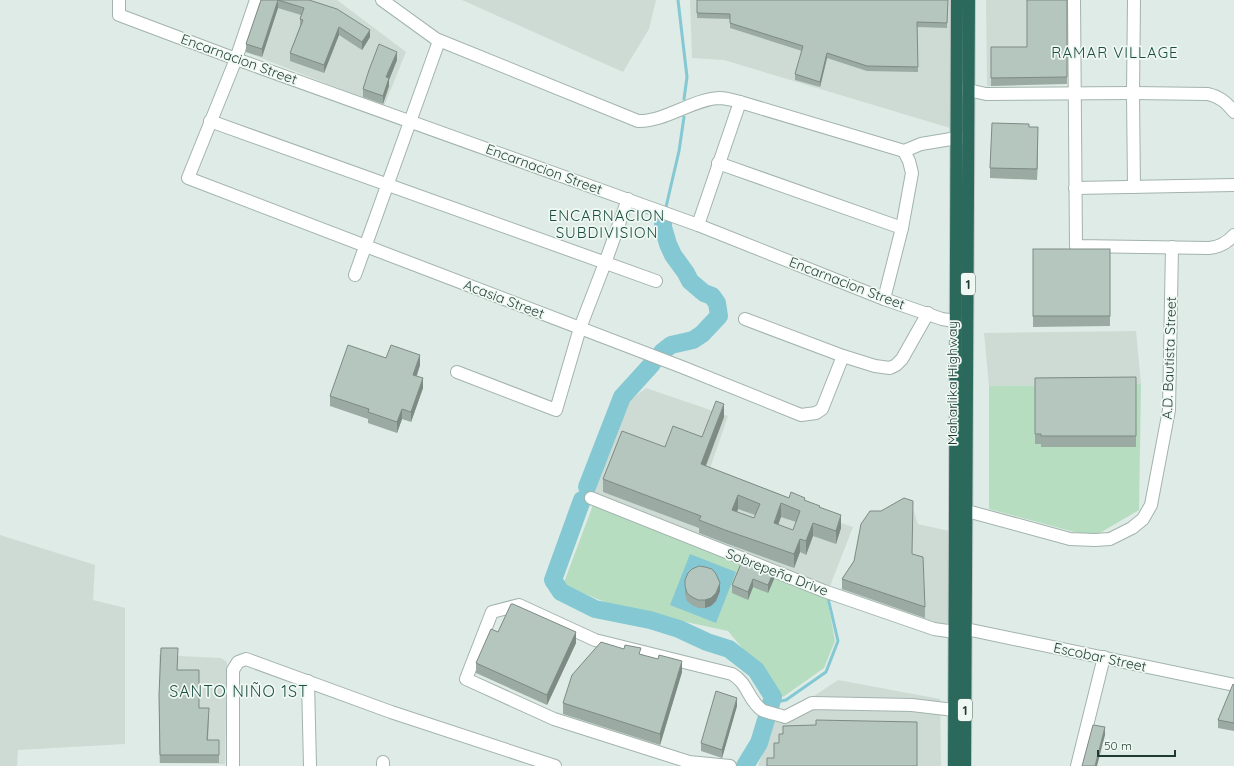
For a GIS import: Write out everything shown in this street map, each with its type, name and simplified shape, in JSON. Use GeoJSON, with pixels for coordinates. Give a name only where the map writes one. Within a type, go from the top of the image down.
{"type":"FeatureCollection","features":[{"type":"Feature","properties":{"kind":"highway","name":"Maharlika Highway"},"geometry":{"type":"LineString","coordinates":[[957,0],[963,89],[960,631],[965,766]]}},
{"type":"Feature","properties":{"kind":"highway","name":"Maharlika Highway"},"geometry":{"type":"LineString","coordinates":[[963,89],[969,0]]}},
{"type":"Feature","properties":{"kind":"highway","name":"Maharlika Highway"},"geometry":{"type":"LineString","coordinates":[[954,766],[954,710],[967,511],[962,323]]}},
{"type":"Feature","properties":{"kind":"street","name":"Encarnacion Street"},"geometry":{"type":"LineString","coordinates":[[119,0],[120,15],[236,59],[698,225],[884,299],[942,319],[962,323]]}},
{"type":"Feature","properties":{"kind":"street"},"geometry":{"type":"LineString","coordinates":[[256,0],[236,59],[210,122],[656,281]]}},
{"type":"Feature","properties":{"kind":"street"},"geometry":{"type":"LineString","coordinates":[[382,0],[439,41],[638,121],[649,120],[707,100],[719,98],[740,102],[904,151],[910,160],[912,174],[902,228],[884,299]]}},
{"type":"Feature","properties":{"kind":"street"},"geometry":{"type":"LineString","coordinates":[[1074,0],[1076,246],[1215,248],[1226,243],[1234,235]]}},
{"type":"Feature","properties":{"kind":"street"},"geometry":{"type":"LineString","coordinates":[[1134,0],[1132,93],[1134,187]]}},
{"type":"Feature","properties":{"kind":"street"},"geometry":{"type":"LineString","coordinates":[[354,275],[439,41]]}},
{"type":"Feature","properties":{"kind":"street"},"geometry":{"type":"LineString","coordinates":[[963,89],[986,94],[1208,94],[1224,100],[1234,112]]}},
{"type":"Feature","properties":{"kind":"street"},"geometry":{"type":"LineString","coordinates":[[698,225],[740,102]]}},
{"type":"Feature","properties":{"kind":"street","name":"Acasia Street"},"geometry":{"type":"LineString","coordinates":[[210,122],[188,178],[682,367],[801,415],[816,413],[822,409],[843,356]]}},
{"type":"Feature","properties":{"kind":"street"},"geometry":{"type":"LineString","coordinates":[[904,151],[920,144],[963,138]]}},
{"type":"Feature","properties":{"kind":"street"},"geometry":{"type":"LineString","coordinates":[[718,163],[902,228]]}},
{"type":"Feature","properties":{"kind":"street"},"geometry":{"type":"LineString","coordinates":[[1075,188],[1234,185]]}},
{"type":"Feature","properties":{"kind":"street"},"geometry":{"type":"LineString","coordinates":[[457,372],[556,410],[580,328],[628,199]]}},
{"type":"Feature","properties":{"kind":"street","name":"A.D. Bautista Street"},"geometry":{"type":"LineString","coordinates":[[967,511],[1070,539],[1110,539],[1132,528],[1143,519],[1151,505],[1169,410],[1172,248]]}},
{"type":"Feature","properties":{"kind":"street"},"geometry":{"type":"LineString","coordinates":[[745,319],[843,356],[883,368],[890,368],[902,359],[928,314]]}},
{"type":"Feature","properties":{"kind":"street","name":"Sobrepeña Drive"},"geometry":{"type":"LineString","coordinates":[[591,498],[824,591],[934,629],[960,631]]}},
{"type":"Feature","properties":{"kind":"street"},"geometry":{"type":"LineString","coordinates":[[730,766],[689,762],[554,719],[466,679],[492,612],[519,605],[595,640],[732,674],[741,681],[748,691],[752,702],[769,712],[785,717],[812,703],[912,705],[954,710]]}},
{"type":"Feature","properties":{"kind":"street","name":"Escobar Street"},"geometry":{"type":"LineString","coordinates":[[960,631],[1104,657],[1234,685]]}},
{"type":"Feature","properties":{"kind":"street"},"geometry":{"type":"LineString","coordinates":[[1077,766],[1104,657]]}},
{"type":"Feature","properties":{"kind":"street"},"geometry":{"type":"LineString","coordinates":[[233,766],[233,673],[236,664],[241,660],[249,659],[391,712],[555,766]]}},
{"type":"Feature","properties":{"kind":"street"},"geometry":{"type":"LineString","coordinates":[[308,681],[310,766]]}},
{"type":"Feature","properties":{"kind":"shaded area"},"geometry":{"type":"Polygon","coordinates":[[[260,0],[337,0],[406,52],[384,106],[243,51],[260,0]]]}},
{"type":"Feature","properties":{"kind":"shaded area"},"geometry":{"type":"Polygon","coordinates":[[[462,0],[656,0],[649,29],[623,72],[462,0]]]}},
{"type":"Feature","properties":{"kind":"shaded area"},"geometry":{"type":"Polygon","coordinates":[[[690,0],[951,0],[950,128],[724,60],[692,58],[690,0]]]}},
{"type":"Feature","properties":{"kind":"shaded area"},"geometry":{"type":"Polygon","coordinates":[[[986,0],[1027,0],[1027,85],[987,86],[986,0]]]}},
{"type":"Feature","properties":{"kind":"shaded area"},"geometry":{"type":"Polygon","coordinates":[[[1136,331],[1141,384],[989,386],[984,333],[1136,331]]]}},
{"type":"Feature","properties":{"kind":"shaded area"},"geometry":{"type":"Polygon","coordinates":[[[646,388],[728,416],[707,477],[853,527],[830,586],[591,492],[622,406],[646,388]]]}},
{"type":"Feature","properties":{"kind":"shaded area"},"geometry":{"type":"Polygon","coordinates":[[[905,506],[913,509],[918,524],[949,531],[950,627],[839,592],[852,572],[905,506]]]}},
{"type":"Feature","properties":{"kind":"shaded area"},"geometry":{"type":"Polygon","coordinates":[[[0,535],[95,565],[93,600],[125,608],[125,744],[18,750],[17,766],[0,766],[0,535]]]}},
{"type":"Feature","properties":{"kind":"shaded area"},"geometry":{"type":"Polygon","coordinates":[[[159,655],[221,658],[227,662],[225,764],[159,763],[159,655]]]}},
{"type":"Feature","properties":{"kind":"shaded area"},"geometry":{"type":"Polygon","coordinates":[[[838,680],[940,699],[941,766],[758,766],[772,724],[838,680]]]}},
{"type":"Feature","properties":{"kind":"green space"},"geometry":{"type":"Polygon","coordinates":[[[1141,384],[1139,510],[1093,537],[989,509],[989,386],[1141,384]]]}},
{"type":"Feature","properties":{"kind":"green space"},"geometry":{"type":"Polygon","coordinates":[[[593,505],[827,598],[835,641],[824,668],[783,697],[728,631],[617,607],[563,585],[593,505]]]}},
{"type":"Feature","properties":{"kind":"water"},"geometry":{"type":"Polygon","coordinates":[[[690,554],[736,572],[716,623],[670,605],[690,554]]]}},
{"type":"Feature","properties":{"kind":"building"},"geometry":{"type":"Polygon","coordinates":[[[261,0],[278,0],[262,49],[246,44],[261,0]]]}},
{"type":"Feature","properties":{"kind":"building"},"geometry":{"type":"Polygon","coordinates":[[[278,0],[309,0],[337,9],[370,30],[362,42],[339,27],[324,65],[290,53],[303,20],[300,19],[304,8],[278,0]]]}},
{"type":"Feature","properties":{"kind":"building"},"geometry":{"type":"Polygon","coordinates":[[[697,0],[948,0],[947,23],[917,22],[918,67],[867,66],[827,53],[820,82],[795,74],[803,46],[730,23],[730,14],[697,13],[697,0]]]}},
{"type":"Feature","properties":{"kind":"building"},"geometry":{"type":"Polygon","coordinates":[[[1027,0],[1067,0],[1067,77],[991,78],[991,47],[1027,47],[1027,0]]]}},
{"type":"Feature","properties":{"kind":"building"},"geometry":{"type":"Polygon","coordinates":[[[379,44],[397,52],[386,77],[389,78],[383,96],[363,89],[379,44]]]}},
{"type":"Feature","properties":{"kind":"building"},"geometry":{"type":"Polygon","coordinates":[[[992,123],[1029,124],[1029,127],[1038,127],[1037,169],[990,168],[992,123]]]}},
{"type":"Feature","properties":{"kind":"building"},"geometry":{"type":"Polygon","coordinates":[[[1033,249],[1110,249],[1110,316],[1033,316],[1033,249]]]}},
{"type":"Feature","properties":{"kind":"building"},"geometry":{"type":"Polygon","coordinates":[[[348,345],[386,358],[391,345],[420,355],[413,375],[423,378],[411,412],[402,409],[397,422],[368,412],[369,409],[330,396],[348,345]]]}},
{"type":"Feature","properties":{"kind":"building"},"geometry":{"type":"Polygon","coordinates":[[[1136,377],[1136,436],[1041,436],[1041,434],[1035,434],[1035,378],[1136,377]]]}},
{"type":"Feature","properties":{"kind":"building"},"geometry":{"type":"Polygon","coordinates":[[[716,401],[724,404],[701,464],[789,498],[791,492],[805,498],[804,500],[820,506],[819,507],[841,515],[836,531],[813,523],[806,541],[800,539],[794,554],[699,520],[701,516],[603,479],[622,431],[665,447],[673,426],[702,437],[716,401]],[[738,495],[732,510],[754,518],[760,504],[738,495]],[[781,503],[774,523],[793,530],[800,511],[781,503]]]}},
{"type":"Feature","properties":{"kind":"building"},"geometry":{"type":"Polygon","coordinates":[[[904,498],[913,501],[912,554],[923,557],[925,607],[842,579],[854,561],[861,524],[870,511],[881,511],[904,498]]]}},
{"type":"Feature","properties":{"kind":"building"},"geometry":{"type":"Polygon","coordinates":[[[743,559],[774,571],[768,585],[753,579],[748,592],[732,585],[743,559]]]}},
{"type":"Feature","properties":{"kind":"building"},"geometry":{"type":"Polygon","coordinates":[[[699,566],[712,569],[720,583],[716,593],[711,598],[705,600],[698,600],[692,597],[687,593],[685,586],[685,580],[688,573],[692,569],[699,566]]]}},
{"type":"Feature","properties":{"kind":"building"},"geometry":{"type":"Polygon","coordinates":[[[511,604],[576,632],[547,695],[476,663],[491,629],[498,632],[511,604]]]}},
{"type":"Feature","properties":{"kind":"building"},"geometry":{"type":"Polygon","coordinates":[[[601,642],[624,649],[625,645],[641,648],[639,654],[658,659],[659,655],[682,661],[660,734],[563,703],[572,675],[601,642]]]}},
{"type":"Feature","properties":{"kind":"building"},"geometry":{"type":"Polygon","coordinates":[[[161,648],[178,648],[177,670],[199,670],[199,708],[209,708],[207,740],[219,740],[219,755],[160,755],[159,695],[161,648]]]}},
{"type":"Feature","properties":{"kind":"building"},"geometry":{"type":"Polygon","coordinates":[[[1233,684],[1234,685],[1234,723],[1218,720],[1233,684]]]}},
{"type":"Feature","properties":{"kind":"building"},"geometry":{"type":"Polygon","coordinates":[[[716,691],[737,698],[722,750],[701,743],[716,691]]]}},
{"type":"Feature","properties":{"kind":"building"},"geometry":{"type":"Polygon","coordinates":[[[816,720],[917,722],[917,766],[767,766],[767,758],[774,758],[774,743],[779,743],[779,734],[783,734],[783,726],[816,725],[816,720]]]}},
{"type":"Feature","properties":{"kind":"building"},"geometry":{"type":"Polygon","coordinates":[[[1093,725],[1105,727],[1095,766],[1082,766],[1093,725]]]}},
{"type":"Feature","properties":{"kind":"waterway"},"geometry":{"type":"LineString","coordinates":[[678,0],[687,77],[684,99]]}},
{"type":"Feature","properties":{"kind":"waterway"},"geometry":{"type":"LineString","coordinates":[[666,207],[679,151],[684,117]]}},
{"type":"Feature","properties":{"kind":"waterway"},"geometry":{"type":"LineString","coordinates":[[662,352],[671,345],[693,340],[702,334],[719,316],[717,303],[712,296],[704,293],[690,281],[673,255],[668,244],[663,222]]}},
{"type":"Feature","properties":{"kind":"waterway"},"geometry":{"type":"LineString","coordinates":[[587,487],[622,397],[652,364]]}},
{"type":"Feature","properties":{"kind":"waterway"},"geometry":{"type":"LineString","coordinates":[[582,500],[553,580],[561,592],[595,609],[650,620],[679,629],[707,642],[729,649],[756,670],[773,697],[759,743],[745,766]]}},
{"type":"Feature","properties":{"kind":"waterway"},"geometry":{"type":"LineString","coordinates":[[771,703],[786,700],[826,672],[838,641],[828,598]]}},
{"type":"Feature","properties":{"kind":"district","name":"RAMAR VILLAGE"},"geometry":{"type":"Point","coordinates":[1115,53]}},
{"type":"Feature","properties":{"kind":"district","name":"ENCARNACION SUBDIVISION"},"geometry":{"type":"Point","coordinates":[607,224]}},
{"type":"Feature","properties":{"kind":"district","name":"SANTO NIÑO 1ST"},"geometry":{"type":"Point","coordinates":[239,691]}}]}
